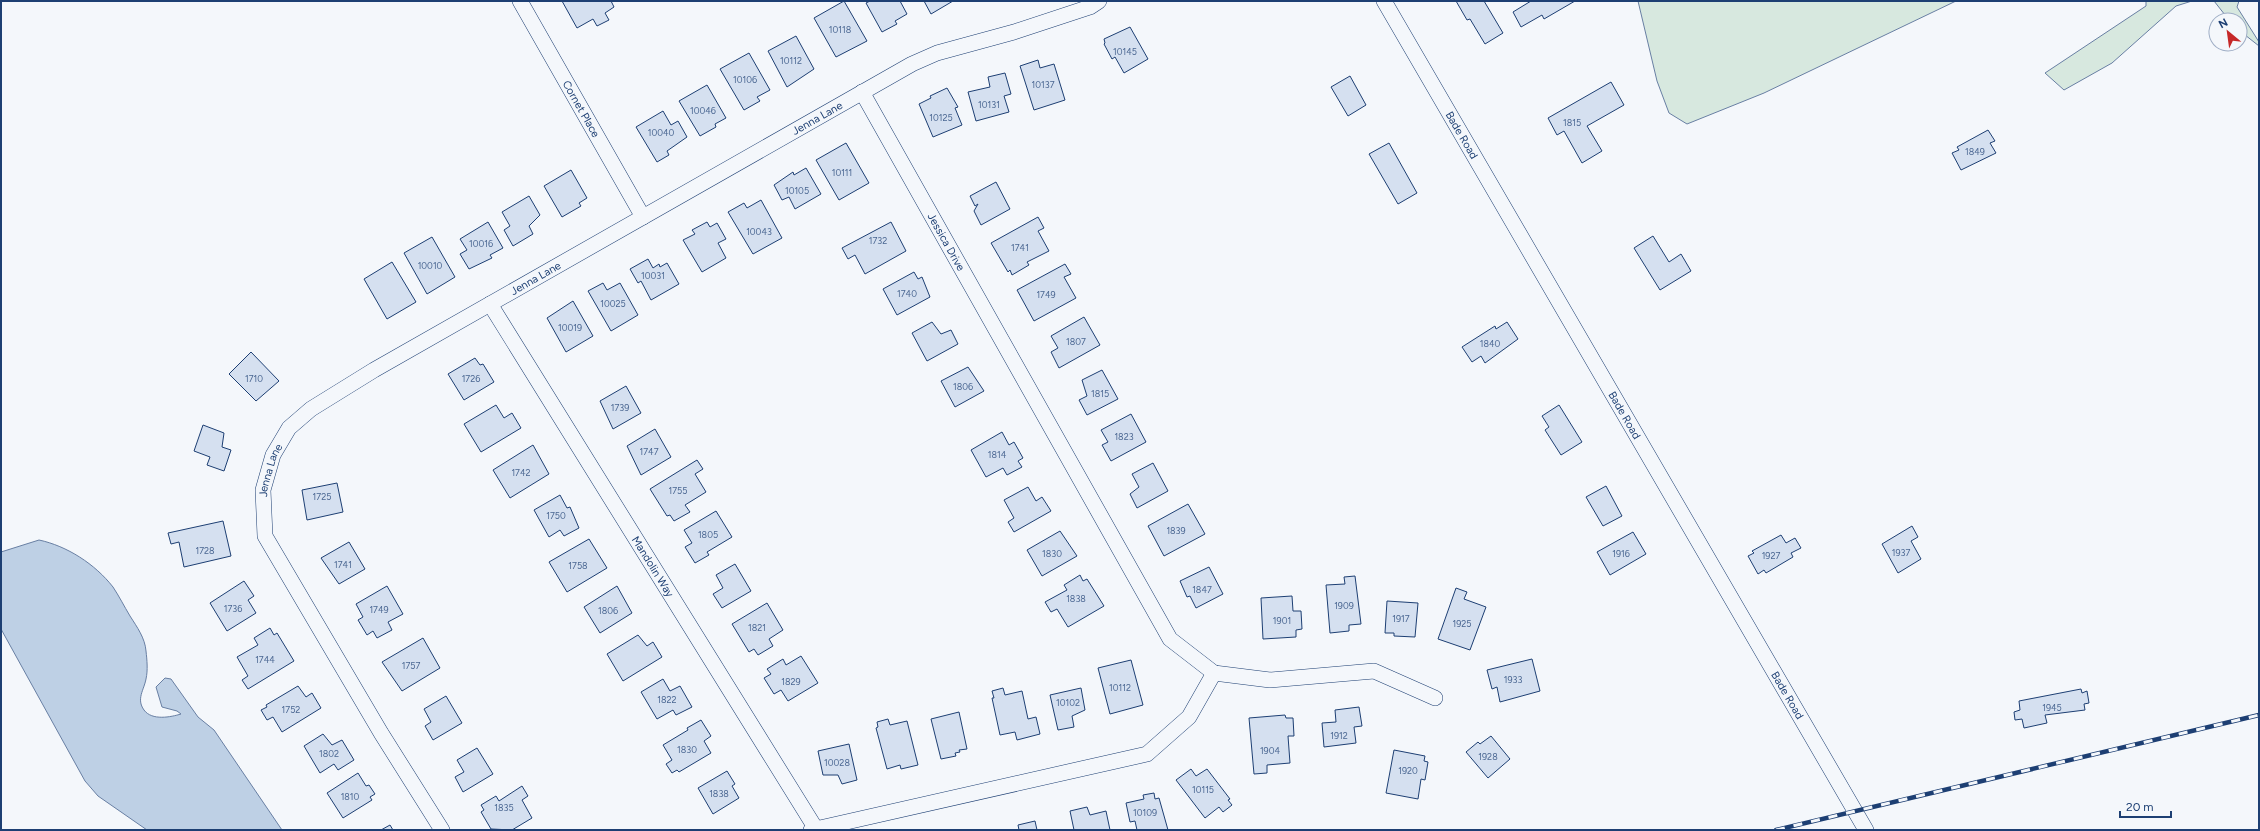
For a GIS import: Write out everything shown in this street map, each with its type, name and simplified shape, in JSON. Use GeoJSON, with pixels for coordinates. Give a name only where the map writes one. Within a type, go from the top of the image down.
{"type":"FeatureCollection","features":[{"type":"Feature","properties":{"kind":"street","name":"Cornet Place"},"geometry":{"type":"LineString","coordinates":[[520,1],[643,217]]}},
{"type":"Feature","properties":{"kind":"street","name":"Jenna Lane"},"geometry":{"type":"LineString","coordinates":[[442,830],[380,733],[265,536],[263,490],[273,455],[289,428],[310,409],[374,370],[912,64],[937,53],[1014,32],[1090,7],[1099,1]]}},
{"type":"Feature","properties":{"kind":"street","name":"Bade Road"},"geometry":{"type":"LineString","coordinates":[[1384,1],[1866,830]]}},
{"type":"Feature","properties":{"kind":"street","name":"Jessica Drive"},"geometry":{"type":"LineString","coordinates":[[862,92],[1170,639],[1214,673]]}},
{"type":"Feature","properties":{"kind":"street","name":"Mandolin Way"},"geometry":{"type":"LineString","coordinates":[[490,304],[814,829]]}},
{"type":"Feature","properties":{"kind":"street"},"geometry":{"type":"LineString","coordinates":[[814,829],[1147,754],[1189,717],[1214,673],[1270,680],[1374,671],[1436,698]]}},
{"type":"Feature","properties":{"kind":"shaded area"},"geometry":{"type":"Polygon","coordinates":[[[1638,1],[1956,1],[1764,93],[1687,124],[1669,113],[1657,81],[1638,1]]]}},
{"type":"Feature","properties":{"kind":"shaded area"},"geometry":{"type":"Polygon","coordinates":[[[2146,1],[2192,1],[2176,6],[2112,63],[2064,90],[2045,73],[2146,6],[2146,1]]]}},
{"type":"Feature","properties":{"kind":"shaded area"},"geometry":{"type":"Polygon","coordinates":[[[2214,1],[2239,1],[2237,7],[2240,12],[2223,12],[2214,1]]]}},
{"type":"Feature","properties":{"kind":"shaded area"},"geometry":{"type":"Polygon","coordinates":[[[2248,24],[2259,42],[2259,46],[2248,37],[2248,24]]]}},
{"type":"Feature","properties":{"kind":"water"},"geometry":{"type":"Polygon","coordinates":[[[39,540],[70,551],[80,557],[98,571],[115,590],[140,633],[145,646],[147,672],[141,694],[141,702],[144,710],[152,716],[157,717],[167,717],[181,714],[177,711],[162,707],[156,687],[165,678],[171,679],[198,717],[214,730],[282,830],[147,830],[98,796],[85,781],[1,629],[1,552],[39,540]]]}},
{"type":"Feature","properties":{"kind":"building"},"geometry":{"type":"Polygon","coordinates":[[[562,1],[611,1],[614,7],[605,13],[609,20],[597,26],[593,19],[577,28],[562,1]]]}},
{"type":"Feature","properties":{"kind":"building"},"geometry":{"type":"Polygon","coordinates":[[[844,1],[867,41],[836,57],[814,18],[844,1]]]}},
{"type":"Feature","properties":{"kind":"building"},"geometry":{"type":"Polygon","coordinates":[[[870,1],[900,1],[907,14],[895,21],[897,24],[882,32],[866,3],[870,1]]]}},
{"type":"Feature","properties":{"kind":"building"},"geometry":{"type":"Polygon","coordinates":[[[924,1],[953,1],[931,14],[924,1]]]}},
{"type":"Feature","properties":{"kind":"building"},"geometry":{"type":"Polygon","coordinates":[[[1456,1],[1484,1],[1503,33],[1485,44],[1470,19],[1467,20],[1456,1]]]}},
{"type":"Feature","properties":{"kind":"building"},"geometry":{"type":"Polygon","coordinates":[[[1531,1],[1575,1],[1544,19],[1542,15],[1521,27],[1513,12],[1531,1]]]}},
{"type":"Feature","properties":{"kind":"building"},"geometry":{"type":"Polygon","coordinates":[[[1130,27],[1148,59],[1124,73],[1115,57],[1112,59],[1104,44],[1104,39],[1130,27]]]}},
{"type":"Feature","properties":{"kind":"building"},"geometry":{"type":"Polygon","coordinates":[[[796,36],[814,69],[787,87],[768,51],[796,36]]]}},
{"type":"Feature","properties":{"kind":"building"},"geometry":{"type":"Polygon","coordinates":[[[749,53],[770,90],[757,97],[760,101],[744,110],[720,69],[749,53]]]}},
{"type":"Feature","properties":{"kind":"building"},"geometry":{"type":"Polygon","coordinates":[[[1038,60],[1040,68],[1054,64],[1065,100],[1034,110],[1020,66],[1038,60]]]}},
{"type":"Feature","properties":{"kind":"building"},"geometry":{"type":"Polygon","coordinates":[[[1005,73],[1011,94],[1004,96],[1009,112],[976,121],[968,92],[990,87],[988,77],[1005,73]]]}},
{"type":"Feature","properties":{"kind":"building"},"geometry":{"type":"Polygon","coordinates":[[[1350,76],[1366,105],[1348,116],[1331,87],[1350,76]]]}},
{"type":"Feature","properties":{"kind":"building"},"geometry":{"type":"Polygon","coordinates":[[[1611,82],[1624,105],[1587,126],[1602,151],[1582,163],[1564,131],[1557,135],[1548,118],[1611,82]]]}},
{"type":"Feature","properties":{"kind":"building"},"geometry":{"type":"Polygon","coordinates":[[[707,85],[726,118],[715,124],[716,127],[700,136],[679,101],[707,85]]]}},
{"type":"Feature","properties":{"kind":"building"},"geometry":{"type":"Polygon","coordinates":[[[947,88],[958,107],[955,108],[962,125],[933,137],[919,104],[931,98],[930,96],[947,88]]]}},
{"type":"Feature","properties":{"kind":"building"},"geometry":{"type":"Polygon","coordinates":[[[663,111],[671,125],[678,121],[687,137],[667,151],[669,155],[657,162],[636,127],[663,111]]]}},
{"type":"Feature","properties":{"kind":"building"},"geometry":{"type":"Polygon","coordinates":[[[1988,130],[1995,141],[1990,143],[1996,153],[1961,170],[1952,153],[1959,150],[1957,147],[1988,130]]]}},
{"type":"Feature","properties":{"kind":"building"},"geometry":{"type":"Polygon","coordinates":[[[846,143],[869,183],[839,200],[816,160],[846,143]]]}},
{"type":"Feature","properties":{"kind":"building"},"geometry":{"type":"Polygon","coordinates":[[[1389,143],[1417,193],[1398,204],[1369,154],[1389,143]]]}},
{"type":"Feature","properties":{"kind":"building"},"geometry":{"type":"Polygon","coordinates":[[[806,168],[821,194],[795,209],[789,197],[782,200],[774,185],[793,172],[794,175],[806,168]]]}},
{"type":"Feature","properties":{"kind":"building"},"geometry":{"type":"Polygon","coordinates":[[[571,170],[587,198],[579,203],[581,206],[562,217],[544,186],[571,170]]]}},
{"type":"Feature","properties":{"kind":"building"},"geometry":{"type":"Polygon","coordinates":[[[996,182],[1010,209],[981,225],[974,211],[978,204],[975,206],[970,196],[996,182]]]}},
{"type":"Feature","properties":{"kind":"building"},"geometry":{"type":"Polygon","coordinates":[[[529,196],[540,215],[529,226],[533,234],[513,246],[504,230],[510,226],[502,212],[529,196]]]}},
{"type":"Feature","properties":{"kind":"building"},"geometry":{"type":"Polygon","coordinates":[[[761,200],[782,238],[753,254],[728,212],[744,203],[747,208],[761,200]]]}},
{"type":"Feature","properties":{"kind":"building"},"geometry":{"type":"Polygon","coordinates":[[[1038,217],[1044,228],[1038,231],[1049,251],[1027,262],[1029,265],[1012,275],[1010,270],[1008,272],[991,243],[1038,217]]]}},
{"type":"Feature","properties":{"kind":"building"},"geometry":{"type":"Polygon","coordinates":[[[488,222],[503,248],[490,255],[492,258],[469,269],[460,254],[467,250],[460,239],[488,222]]]}},
{"type":"Feature","properties":{"kind":"building"},"geometry":{"type":"Polygon","coordinates":[[[707,222],[710,227],[717,223],[726,239],[718,243],[726,258],[702,272],[683,240],[695,234],[692,230],[707,222]]]}},
{"type":"Feature","properties":{"kind":"building"},"geometry":{"type":"Polygon","coordinates":[[[891,222],[906,251],[865,274],[855,255],[848,259],[842,248],[891,222]]]}},
{"type":"Feature","properties":{"kind":"building"},"geometry":{"type":"Polygon","coordinates":[[[1653,236],[1669,262],[1681,254],[1691,271],[1660,290],[1634,248],[1653,236]]]}},
{"type":"Feature","properties":{"kind":"building"},"geometry":{"type":"Polygon","coordinates":[[[432,237],[455,277],[427,294],[404,253],[432,237]]]}},
{"type":"Feature","properties":{"kind":"building"},"geometry":{"type":"Polygon","coordinates":[[[648,259],[653,268],[659,264],[660,267],[667,263],[679,284],[651,300],[641,281],[638,283],[630,269],[648,259]]]}},
{"type":"Feature","properties":{"kind":"building"},"geometry":{"type":"Polygon","coordinates":[[[392,262],[416,302],[387,319],[364,279],[392,262]]]}},
{"type":"Feature","properties":{"kind":"building"},"geometry":{"type":"Polygon","coordinates":[[[1065,264],[1071,274],[1064,277],[1076,298],[1034,321],[1017,290],[1065,264]]]}},
{"type":"Feature","properties":{"kind":"building"},"geometry":{"type":"Polygon","coordinates":[[[914,272],[918,279],[922,277],[930,297],[897,315],[883,289],[914,272]]]}},
{"type":"Feature","properties":{"kind":"building"},"geometry":{"type":"Polygon","coordinates":[[[603,283],[607,290],[620,283],[638,315],[611,331],[588,291],[603,283]]]}},
{"type":"Feature","properties":{"kind":"building"},"geometry":{"type":"Polygon","coordinates":[[[573,301],[593,336],[566,352],[547,318],[573,301]]]}},
{"type":"Feature","properties":{"kind":"building"},"geometry":{"type":"Polygon","coordinates":[[[1084,317],[1100,345],[1059,368],[1051,352],[1058,348],[1051,336],[1084,317]]]}},
{"type":"Feature","properties":{"kind":"building"},"geometry":{"type":"Polygon","coordinates":[[[932,322],[941,334],[951,330],[958,344],[927,361],[912,333],[932,322]]]}},
{"type":"Feature","properties":{"kind":"building"},"geometry":{"type":"Polygon","coordinates":[[[1507,322],[1518,339],[1485,363],[1481,356],[1472,362],[1462,347],[1495,326],[1496,329],[1507,322]]]}},
{"type":"Feature","properties":{"kind":"building"},"geometry":{"type":"Polygon","coordinates":[[[251,352],[279,381],[256,401],[229,374],[251,352]]]}},
{"type":"Feature","properties":{"kind":"building"},"geometry":{"type":"Polygon","coordinates":[[[475,358],[480,365],[483,364],[494,382],[464,400],[448,374],[475,358]]]}},
{"type":"Feature","properties":{"kind":"building"},"geometry":{"type":"Polygon","coordinates":[[[968,367],[984,391],[955,407],[941,381],[968,367]]]}},
{"type":"Feature","properties":{"kind":"building"},"geometry":{"type":"Polygon","coordinates":[[[1102,370],[1118,399],[1087,415],[1079,400],[1087,396],[1082,380],[1102,370]]]}},
{"type":"Feature","properties":{"kind":"building"},"geometry":{"type":"Polygon","coordinates":[[[626,386],[641,413],[613,429],[600,401],[626,386]]]}},
{"type":"Feature","properties":{"kind":"building"},"geometry":{"type":"Polygon","coordinates":[[[496,405],[504,418],[512,413],[521,428],[481,452],[464,424],[496,405]]]}},
{"type":"Feature","properties":{"kind":"building"},"geometry":{"type":"Polygon","coordinates":[[[1559,405],[1582,442],[1561,455],[1545,430],[1549,427],[1542,416],[1559,405]]]}},
{"type":"Feature","properties":{"kind":"building"},"geometry":{"type":"Polygon","coordinates":[[[1131,414],[1146,442],[1111,461],[1102,445],[1108,442],[1101,430],[1131,414]]]}},
{"type":"Feature","properties":{"kind":"building"},"geometry":{"type":"Polygon","coordinates":[[[203,425],[224,433],[222,447],[231,450],[224,471],[207,465],[210,457],[194,451],[203,425]]]}},
{"type":"Feature","properties":{"kind":"building"},"geometry":{"type":"Polygon","coordinates":[[[655,429],[671,457],[641,475],[627,446],[655,429]]]}},
{"type":"Feature","properties":{"kind":"building"},"geometry":{"type":"Polygon","coordinates":[[[1002,432],[1009,445],[1014,442],[1023,458],[1018,461],[1022,467],[1007,475],[1003,468],[986,477],[971,450],[1002,432]]]}},
{"type":"Feature","properties":{"kind":"building"},"geometry":{"type":"Polygon","coordinates":[[[533,445],[549,474],[510,498],[493,470],[533,445]]]}},
{"type":"Feature","properties":{"kind":"building"},"geometry":{"type":"Polygon","coordinates":[[[697,460],[703,469],[695,474],[706,492],[685,505],[690,512],[674,521],[670,515],[667,516],[650,489],[697,460]]]}},
{"type":"Feature","properties":{"kind":"building"},"geometry":{"type":"Polygon","coordinates":[[[1153,463],[1168,491],[1137,508],[1130,494],[1139,487],[1132,474],[1153,463]]]}},
{"type":"Feature","properties":{"kind":"building"},"geometry":{"type":"Polygon","coordinates":[[[337,483],[343,512],[307,520],[302,490],[337,483]]]}},
{"type":"Feature","properties":{"kind":"building"},"geometry":{"type":"Polygon","coordinates":[[[1606,486],[1622,516],[1603,526],[1586,497],[1606,486]]]}},
{"type":"Feature","properties":{"kind":"building"},"geometry":{"type":"Polygon","coordinates":[[[1028,487],[1036,501],[1042,497],[1051,511],[1014,532],[1008,522],[1014,518],[1004,500],[1028,487]]]}},
{"type":"Feature","properties":{"kind":"building"},"geometry":{"type":"Polygon","coordinates":[[[560,495],[567,508],[570,507],[579,528],[564,536],[560,530],[549,537],[534,510],[560,495]]]}},
{"type":"Feature","properties":{"kind":"building"},"geometry":{"type":"Polygon","coordinates":[[[1188,504],[1205,534],[1164,556],[1148,526],[1188,504]]]}},
{"type":"Feature","properties":{"kind":"building"},"geometry":{"type":"Polygon","coordinates":[[[716,511],[732,537],[707,552],[709,555],[695,563],[685,547],[692,543],[684,530],[716,511]]]}},
{"type":"Feature","properties":{"kind":"building"},"geometry":{"type":"Polygon","coordinates":[[[223,521],[231,556],[184,567],[179,542],[171,544],[168,533],[223,521]]]}},
{"type":"Feature","properties":{"kind":"building"},"geometry":{"type":"Polygon","coordinates":[[[1912,526],[1918,537],[1911,541],[1921,559],[1898,573],[1882,544],[1912,526]]]}},
{"type":"Feature","properties":{"kind":"building"},"geometry":{"type":"Polygon","coordinates":[[[1060,531],[1077,556],[1042,576],[1027,550],[1060,531]]]}},
{"type":"Feature","properties":{"kind":"building"},"geometry":{"type":"Polygon","coordinates":[[[1633,532],[1646,554],[1610,575],[1597,552],[1633,532]]]}},
{"type":"Feature","properties":{"kind":"building"},"geometry":{"type":"Polygon","coordinates":[[[1781,535],[1786,543],[1795,538],[1801,548],[1791,553],[1793,557],[1766,573],[1764,570],[1758,574],[1748,556],[1754,553],[1752,551],[1781,535]]]}},
{"type":"Feature","properties":{"kind":"building"},"geometry":{"type":"Polygon","coordinates":[[[589,539],[607,568],[567,592],[549,562],[589,539]]]}},
{"type":"Feature","properties":{"kind":"building"},"geometry":{"type":"Polygon","coordinates":[[[349,542],[365,569],[339,584],[321,558],[349,542]]]}},
{"type":"Feature","properties":{"kind":"building"},"geometry":{"type":"Polygon","coordinates":[[[735,564],[751,591],[722,608],[713,594],[723,588],[716,575],[735,564]]]}},
{"type":"Feature","properties":{"kind":"building"},"geometry":{"type":"Polygon","coordinates":[[[1209,567],[1223,594],[1196,608],[1190,596],[1187,597],[1180,581],[1209,567]]]}},
{"type":"Feature","properties":{"kind":"building"},"geometry":{"type":"Polygon","coordinates":[[[1080,575],[1083,581],[1087,579],[1104,606],[1068,627],[1057,609],[1051,612],[1045,602],[1067,590],[1064,585],[1080,575]]]}},
{"type":"Feature","properties":{"kind":"building"},"geometry":{"type":"Polygon","coordinates":[[[1355,576],[1361,624],[1349,625],[1349,631],[1330,633],[1326,585],[1345,584],[1344,577],[1355,576]]]}},
{"type":"Feature","properties":{"kind":"building"},"geometry":{"type":"Polygon","coordinates":[[[244,581],[254,596],[248,600],[256,613],[227,631],[210,603],[244,581]]]}},
{"type":"Feature","properties":{"kind":"building"},"geometry":{"type":"Polygon","coordinates":[[[387,586],[403,614],[388,622],[392,630],[377,638],[373,631],[367,635],[358,620],[363,617],[356,604],[387,586]]]}},
{"type":"Feature","properties":{"kind":"building"},"geometry":{"type":"Polygon","coordinates":[[[617,586],[632,613],[600,633],[584,607],[617,586]]]}},
{"type":"Feature","properties":{"kind":"building"},"geometry":{"type":"Polygon","coordinates":[[[1456,588],[1467,592],[1464,599],[1486,607],[1470,650],[1438,639],[1456,588]]]}},
{"type":"Feature","properties":{"kind":"building"},"geometry":{"type":"Polygon","coordinates":[[[1292,596],[1293,611],[1301,611],[1302,629],[1296,630],[1296,637],[1263,639],[1261,598],[1292,596]]]}},
{"type":"Feature","properties":{"kind":"building"},"geometry":{"type":"Polygon","coordinates":[[[1387,601],[1418,603],[1415,637],[1394,636],[1394,633],[1385,633],[1387,601]]]}},
{"type":"Feature","properties":{"kind":"building"},"geometry":{"type":"Polygon","coordinates":[[[767,603],[783,630],[769,639],[773,646],[758,655],[754,649],[749,652],[732,624],[767,603]]]}},
{"type":"Feature","properties":{"kind":"building"},"geometry":{"type":"Polygon","coordinates":[[[270,628],[274,635],[277,633],[294,661],[248,689],[242,680],[248,676],[237,657],[258,645],[254,638],[270,628]]]}},
{"type":"Feature","properties":{"kind":"building"},"geometry":{"type":"Polygon","coordinates":[[[638,635],[647,646],[653,642],[662,657],[623,681],[607,654],[638,635]]]}},
{"type":"Feature","properties":{"kind":"building"},"geometry":{"type":"Polygon","coordinates":[[[423,638],[440,668],[402,691],[382,662],[423,638]]]}},
{"type":"Feature","properties":{"kind":"building"},"geometry":{"type":"Polygon","coordinates":[[[801,656],[818,683],[788,701],[781,690],[774,694],[764,678],[771,674],[767,669],[783,659],[786,665],[801,656]]]}},
{"type":"Feature","properties":{"kind":"building"},"geometry":{"type":"Polygon","coordinates":[[[1532,659],[1540,691],[1500,702],[1497,687],[1492,689],[1487,670],[1532,659]]]}},
{"type":"Feature","properties":{"kind":"building"},"geometry":{"type":"Polygon","coordinates":[[[1131,660],[1143,705],[1110,714],[1098,668],[1131,660]]]}},
{"type":"Feature","properties":{"kind":"building"},"geometry":{"type":"Polygon","coordinates":[[[663,679],[670,691],[680,686],[692,707],[676,715],[673,710],[657,719],[641,692],[663,679]]]}},
{"type":"Feature","properties":{"kind":"building"},"geometry":{"type":"Polygon","coordinates":[[[298,686],[306,697],[312,693],[321,708],[282,732],[273,717],[267,720],[261,710],[267,707],[266,705],[298,686]]]}},
{"type":"Feature","properties":{"kind":"building"},"geometry":{"type":"Polygon","coordinates":[[[1003,688],[1005,695],[1022,691],[1028,719],[1036,717],[1040,734],[1017,740],[1015,732],[1000,735],[992,698],[994,698],[992,691],[1003,688]]]}},
{"type":"Feature","properties":{"kind":"building"},"geometry":{"type":"Polygon","coordinates":[[[1081,688],[1085,710],[1072,716],[1074,727],[1058,730],[1050,695],[1081,688]]]}},
{"type":"Feature","properties":{"kind":"building"},"geometry":{"type":"Polygon","coordinates":[[[2081,689],[2082,693],[2087,691],[2089,703],[2084,704],[2085,710],[2045,715],[2047,723],[2024,728],[2022,719],[2015,720],[2014,712],[2020,710],[2019,701],[2081,689]]]}},
{"type":"Feature","properties":{"kind":"building"},"geometry":{"type":"Polygon","coordinates":[[[446,696],[462,723],[433,740],[425,726],[431,722],[424,709],[446,696]]]}},
{"type":"Feature","properties":{"kind":"building"},"geometry":{"type":"Polygon","coordinates":[[[1359,707],[1362,726],[1354,727],[1356,743],[1324,747],[1322,723],[1336,722],[1335,710],[1359,707]]]}},
{"type":"Feature","properties":{"kind":"building"},"geometry":{"type":"Polygon","coordinates":[[[959,712],[967,749],[959,750],[960,752],[955,753],[956,756],[941,759],[931,719],[959,712]]]}},
{"type":"Feature","properties":{"kind":"building"},"geometry":{"type":"Polygon","coordinates":[[[1285,715],[1286,718],[1293,718],[1294,736],[1288,736],[1290,763],[1267,765],[1267,773],[1254,774],[1249,718],[1285,715]]]}},
{"type":"Feature","properties":{"kind":"building"},"geometry":{"type":"Polygon","coordinates":[[[888,719],[890,725],[907,721],[918,765],[901,769],[900,765],[887,769],[876,728],[878,727],[877,722],[888,719]]]}},
{"type":"Feature","properties":{"kind":"building"},"geometry":{"type":"Polygon","coordinates":[[[701,720],[711,736],[704,741],[711,753],[679,772],[677,770],[672,773],[666,764],[672,760],[663,745],[688,730],[687,728],[701,720]]]}},
{"type":"Feature","properties":{"kind":"building"},"geometry":{"type":"Polygon","coordinates":[[[323,734],[332,745],[342,740],[354,760],[338,770],[334,764],[320,773],[304,746],[323,734]]]}},
{"type":"Feature","properties":{"kind":"building"},"geometry":{"type":"Polygon","coordinates":[[[1491,736],[1510,759],[1488,778],[1466,752],[1478,742],[1480,744],[1491,736]]]}},
{"type":"Feature","properties":{"kind":"building"},"geometry":{"type":"Polygon","coordinates":[[[849,744],[857,780],[842,784],[838,775],[823,775],[818,751],[849,744]]]}},
{"type":"Feature","properties":{"kind":"building"},"geometry":{"type":"Polygon","coordinates":[[[477,748],[493,774],[463,792],[455,777],[464,772],[457,760],[477,748]]]}},
{"type":"Feature","properties":{"kind":"building"},"geometry":{"type":"Polygon","coordinates":[[[1394,750],[1425,756],[1424,761],[1428,762],[1425,780],[1421,779],[1418,799],[1386,793],[1394,750]]]}},
{"type":"Feature","properties":{"kind":"building"},"geometry":{"type":"Polygon","coordinates":[[[1191,769],[1196,776],[1207,769],[1230,799],[1228,800],[1232,805],[1223,812],[1219,807],[1205,818],[1176,780],[1191,769]]]}},
{"type":"Feature","properties":{"kind":"building"},"geometry":{"type":"Polygon","coordinates":[[[727,771],[735,784],[732,786],[739,798],[713,814],[698,788],[727,771]]]}},
{"type":"Feature","properties":{"kind":"building"},"geometry":{"type":"Polygon","coordinates":[[[358,773],[366,786],[369,785],[375,794],[370,797],[372,800],[343,818],[327,793],[358,773]]]}},
{"type":"Feature","properties":{"kind":"building"},"geometry":{"type":"Polygon","coordinates":[[[522,786],[528,796],[522,800],[532,818],[512,830],[491,829],[481,812],[484,810],[481,805],[496,796],[499,801],[522,786]]]}},
{"type":"Feature","properties":{"kind":"building"},"geometry":{"type":"Polygon","coordinates":[[[1154,793],[1155,799],[1159,798],[1168,830],[1137,830],[1135,821],[1130,822],[1126,803],[1144,799],[1143,795],[1154,793]]]}},
{"type":"Feature","properties":{"kind":"building"},"geometry":{"type":"Polygon","coordinates":[[[1087,807],[1090,815],[1106,811],[1110,830],[1074,830],[1070,811],[1087,807]]]}},
{"type":"Feature","properties":{"kind":"building"},"geometry":{"type":"Polygon","coordinates":[[[1035,821],[1037,830],[1019,830],[1018,825],[1035,821]]]}},
{"type":"Feature","properties":{"kind":"building"},"geometry":{"type":"Polygon","coordinates":[[[390,825],[393,830],[381,830],[390,825]]]}},
{"type":"Feature","properties":{"kind":"railway"},"geometry":{"type":"LineString","coordinates":[[1776,830],[2259,715]]}}]}
